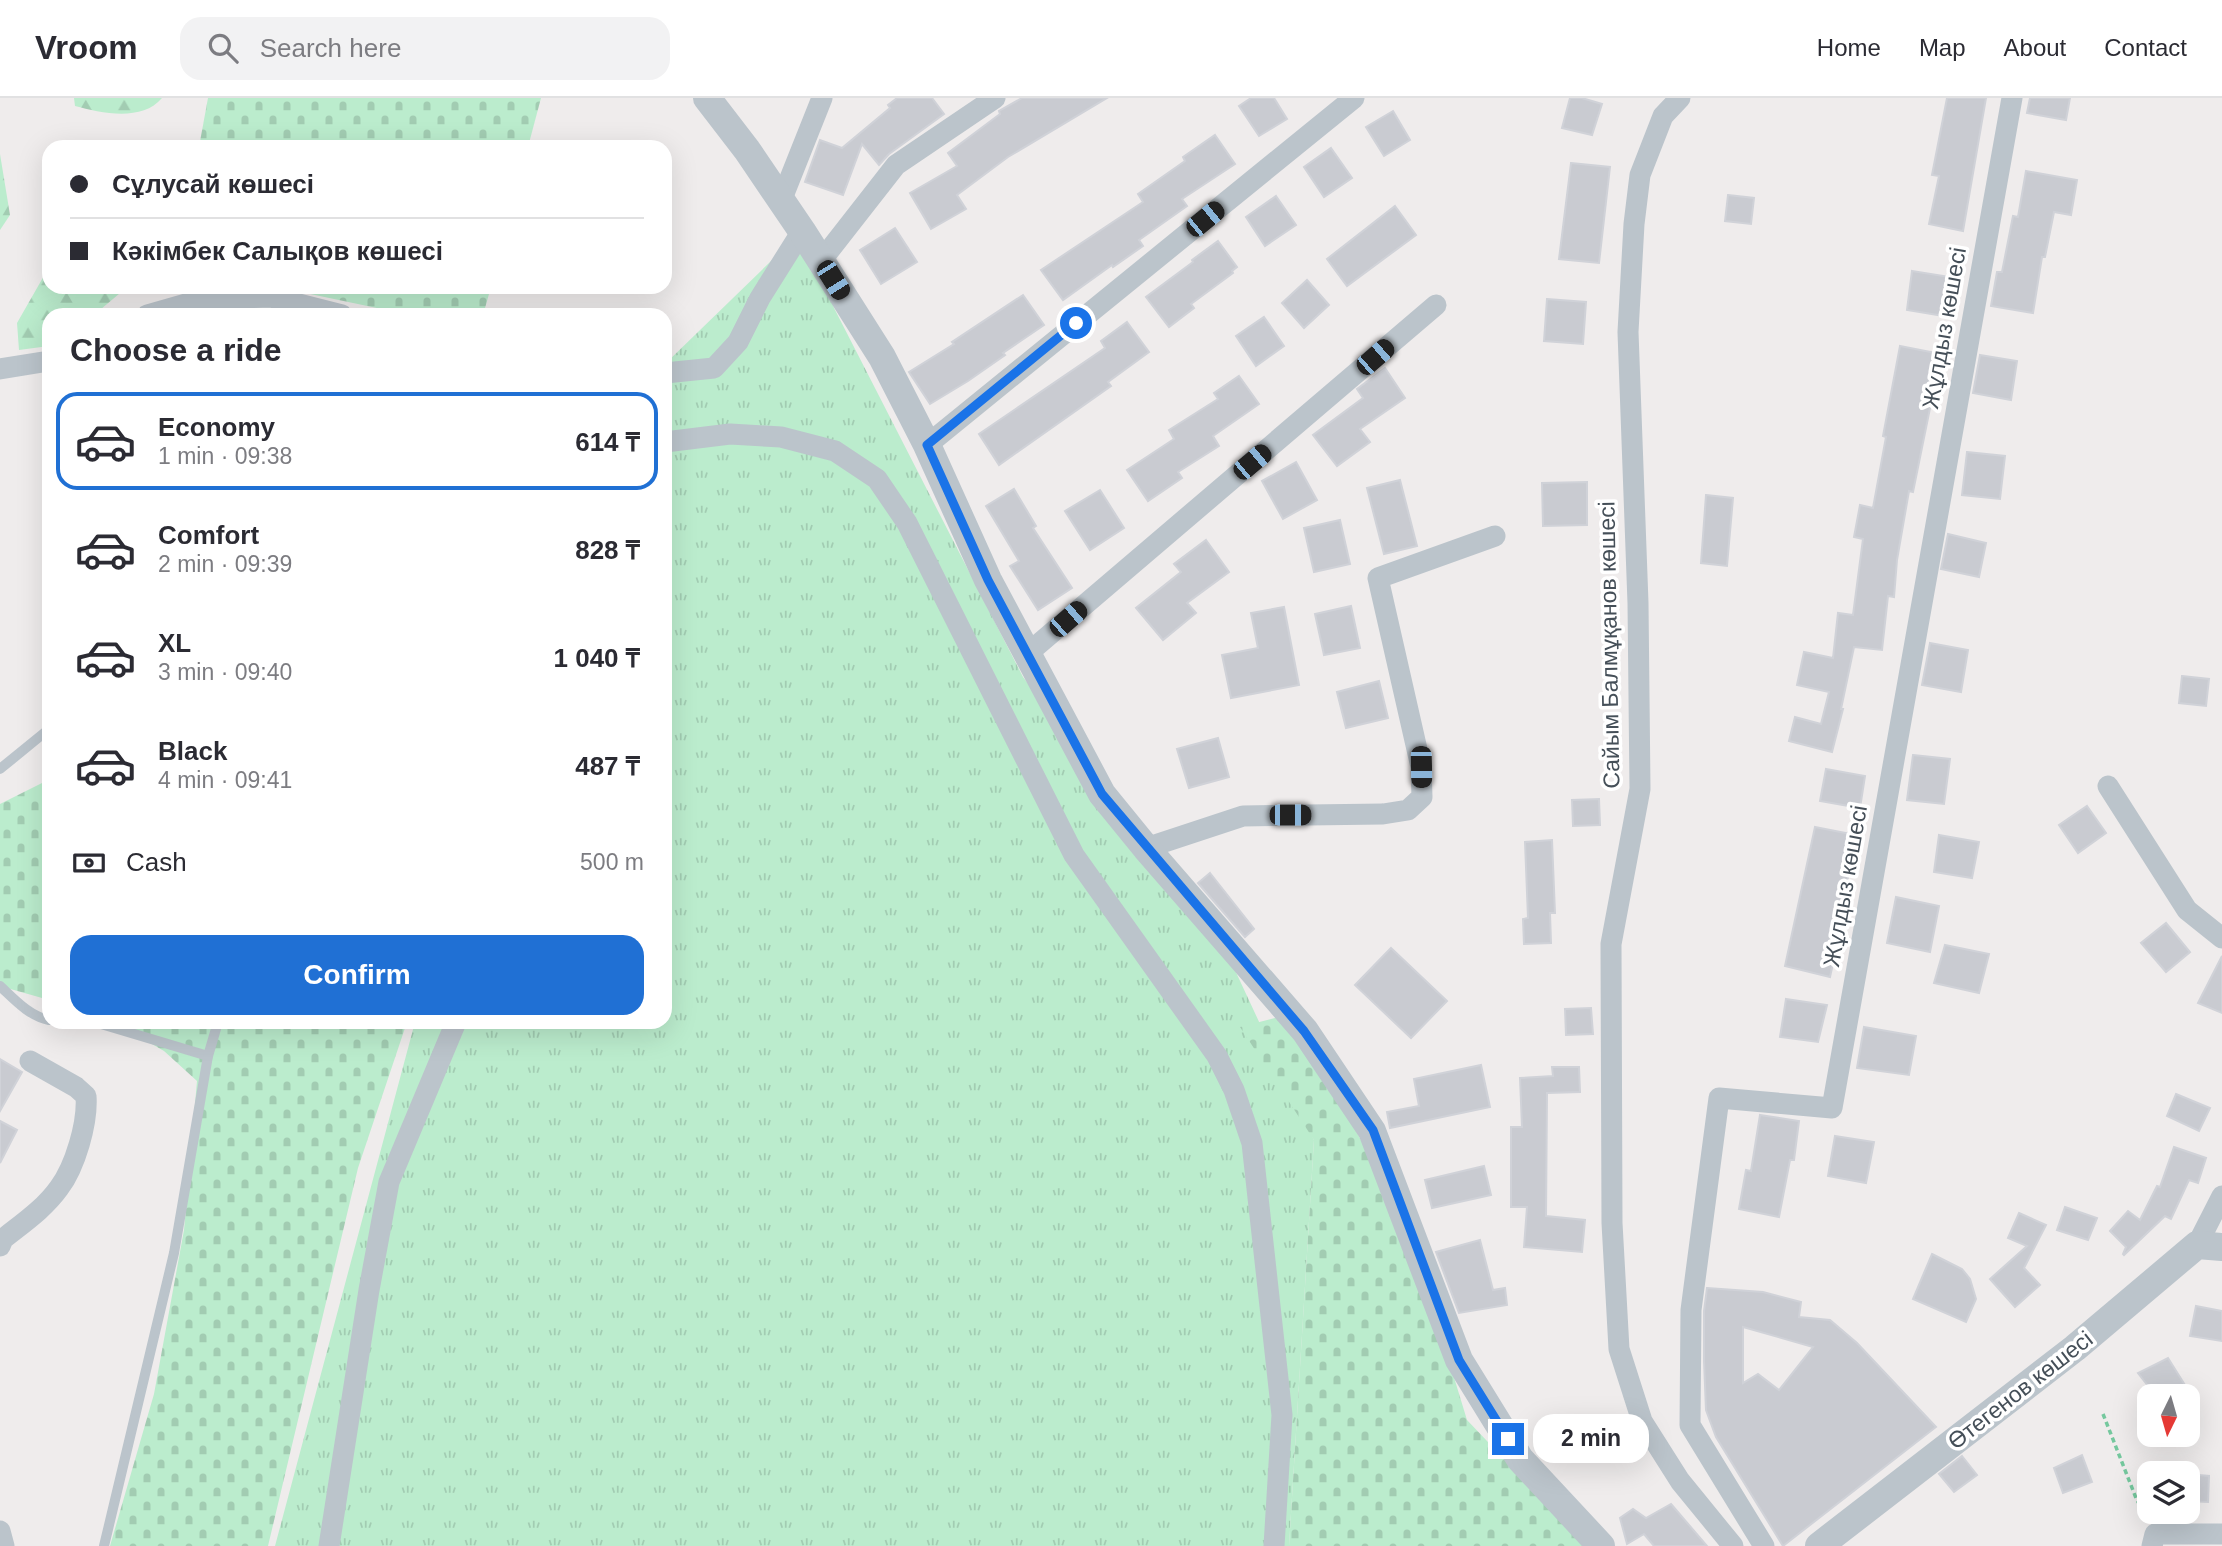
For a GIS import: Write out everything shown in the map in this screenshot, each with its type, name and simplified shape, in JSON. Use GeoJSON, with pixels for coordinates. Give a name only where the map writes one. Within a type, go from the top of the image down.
{"type":"FeatureCollection","features":[{"type":"Feature","properties":{"kind":"street"},"geometry":{"type":"LineString","coordinates":[[707,98],[802,231],[882,357],[927,445],[988,580],[1102,794],[1304,1031],[1373,1130],[1459,1360],[1520,1459],[1601,1546]]}},
{"type":"Feature","properties":{"kind":"street"},"geometry":{"type":"LineString","coordinates":[[781,201],[822,98]]}},
{"type":"Feature","properties":{"kind":"street"},"geometry":{"type":"LineString","coordinates":[[821,261],[896,165],[995,98]]}},
{"type":"Feature","properties":{"kind":"street"},"geometry":{"type":"LineString","coordinates":[[927,445],[1354,98]]}},
{"type":"Feature","properties":{"kind":"street","name":"Сайым Балмұқанов көшесі"},"geometry":{"type":"LineString","coordinates":[[1680,98],[1663,116],[1640,175],[1634,224],[1628,332],[1637,589],[1640,789],[1611,944],[1612,1223],[1619,1349],[1642,1421],[1680,1481],[1733,1546]]}},
{"type":"Feature","properties":{"kind":"street","name":"Жұлдыз көшесі"},"geometry":{"type":"LineString","coordinates":[[1764,1546],[1690,1425],[1690,1310],[1718,1098],[1832,1108],[2012,98]]}},
{"type":"Feature","properties":{"kind":"street"},"geometry":{"type":"LineString","coordinates":[[672,372],[714,368],[738,342],[760,298],[802,231]]}},
{"type":"Feature","properties":{"kind":"street"},"geometry":{"type":"LineString","coordinates":[[203,307],[271,297],[314,308]]}},
{"type":"Feature","properties":{"kind":"street"},"geometry":{"type":"LineString","coordinates":[[1027,654],[1436,305]]}},
{"type":"Feature","properties":{"kind":"street"},"geometry":{"type":"LineString","coordinates":[[0,369],[42,362]]}},
{"type":"Feature","properties":{"kind":"street"},"geometry":{"type":"LineString","coordinates":[[672,441],[730,433],[781,438],[835,452],[877,479],[907,523],[1074,855],[1217,1056],[1234,1090],[1252,1143],[1282,1415],[1274,1546]]}},
{"type":"Feature","properties":{"kind":"street"},"geometry":{"type":"LineString","coordinates":[[1146,848],[1243,816],[1383,814],[1409,810],[1422,797],[1421,767],[1377,578],[1495,536]]}},
{"type":"Feature","properties":{"kind":"street"},"geometry":{"type":"LineString","coordinates":[[2108,786],[2187,910],[2222,938]]}},
{"type":"Feature","properties":{"kind":"street"},"geometry":{"type":"LineString","coordinates":[[329,1546],[369,1290],[389,1182],[453,1029]]}},
{"type":"Feature","properties":{"kind":"street"},"geometry":{"type":"LineString","coordinates":[[0,1246],[3,1239],[43,1207],[61,1186],[76,1152],[87,1110],[86,1096],[76,1087],[30,1061]]}},
{"type":"Feature","properties":{"kind":"street"},"geometry":{"type":"LineString","coordinates":[[2209,1246],[2222,1196]]}},
{"type":"Feature","properties":{"kind":"street","name":"Өтегенов көшесі"},"geometry":{"type":"LineString","coordinates":[[1819,1546],[2209,1246]]}},
{"type":"Feature","properties":{"kind":"street"},"geometry":{"type":"LineString","coordinates":[[0,1531],[4,1546]]}},
{"type":"Feature","properties":{"kind":"street"},"geometry":{"type":"LineString","coordinates":[[2154,1540],[2222,1534]]}},
{"type":"Feature","properties":{"kind":"lane"},"geometry":{"type":"LineString","coordinates":[[0,769],[42,735]]}},
{"type":"Feature","properties":{"kind":"lane"},"geometry":{"type":"LineString","coordinates":[[0,986],[24,1008],[42,1018]]}},
{"type":"Feature","properties":{"kind":"lane"},"geometry":{"type":"LineString","coordinates":[[118,1029],[208,1056]]}},
{"type":"Feature","properties":{"kind":"lane"},"geometry":{"type":"LineString","coordinates":[[104,1546],[174,1253],[208,1056],[216,1029]]}},
{"type":"Feature","properties":{"kind":"path"},"geometry":{"type":"LineString","coordinates":[[2103,1414],[2136,1498]]}},
{"type":"Feature","properties":{"kind":"green space"},"geometry":{"type":"Polygon","coordinates":[[[74,98],[162,98],[154,106],[144,110],[121,114],[75,106],[74,98]]]}},
{"type":"Feature","properties":{"kind":"green space"},"geometry":{"type":"Polygon","coordinates":[[[208,98],[541,98],[530,140],[200,140],[208,98]]]}},
{"type":"Feature","properties":{"kind":"green space"},"geometry":{"type":"Polygon","coordinates":[[[0,154],[10,215],[0,230],[0,154]]]}},
{"type":"Feature","properties":{"kind":"green space"},"geometry":{"type":"Polygon","coordinates":[[[802,231],[821,261],[834,308],[1023,677],[1214,925],[1314,1140],[1289,1546],[275,1546],[413,1029],[672,1029],[672,357],[802,231]]]}},
{"type":"Feature","properties":{"kind":"green space"},"geometry":{"type":"Polygon","coordinates":[[[42,279],[42,294],[119,294],[102,308],[42,308],[42,347],[19,350],[17,323],[42,279]]]}},
{"type":"Feature","properties":{"kind":"green space"},"geometry":{"type":"Polygon","coordinates":[[[310,294],[489,294],[485,308],[377,308],[310,294]]]}},
{"type":"Feature","properties":{"kind":"green space"},"geometry":{"type":"Polygon","coordinates":[[[42,783],[42,998],[0,986],[0,804],[42,783]]]}},
{"type":"Feature","properties":{"kind":"green space"},"geometry":{"type":"Polygon","coordinates":[[[1290,1014],[1406,1220],[1467,1420],[1587,1546],[1289,1546],[1314,1140],[1240,1027],[1290,1014]]]}},
{"type":"Feature","properties":{"kind":"green space"},"geometry":{"type":"Polygon","coordinates":[[[126,1029],[405,1029],[358,1168],[268,1546],[110,1546],[154,1394],[184,1230],[197,1081],[164,1051],[126,1029]]]}},
{"type":"Feature","properties":{"kind":"building"},"geometry":{"type":"Polygon","coordinates":[[[897,98],[932,98],[944,114],[889,154],[879,165],[862,144],[843,195],[805,182],[820,140],[842,148],[890,108],[888,105],[897,98]]]}},
{"type":"Feature","properties":{"kind":"building"},"geometry":{"type":"Polygon","coordinates":[[[1022,98],[1107,98],[1008,157],[957,195],[966,209],[931,229],[910,193],[957,166],[948,153],[1000,114],[999,111],[1022,98]]]}},
{"type":"Feature","properties":{"kind":"building"},"geometry":{"type":"Polygon","coordinates":[[[1251,98],[1274,98],[1287,119],[1259,136],[1239,106],[1251,98]]]}},
{"type":"Feature","properties":{"kind":"building"},"geometry":{"type":"Polygon","coordinates":[[[1570,98],[1582,98],[1602,104],[1592,135],[1562,128],[1570,98]]]}},
{"type":"Feature","properties":{"kind":"building"},"geometry":{"type":"Polygon","coordinates":[[[1947,98],[1986,98],[1963,231],[1929,224],[1939,176],[1932,175],[1947,98]]]}},
{"type":"Feature","properties":{"kind":"building"},"geometry":{"type":"Polygon","coordinates":[[[2030,98],[2070,98],[2066,120],[2027,113],[2030,98]]]}},
{"type":"Feature","properties":{"kind":"building"},"geometry":{"type":"Polygon","coordinates":[[[1393,111],[1410,140],[1384,156],[1366,127],[1393,111]]]}},
{"type":"Feature","properties":{"kind":"building"},"geometry":{"type":"Polygon","coordinates":[[[1215,135],[1235,164],[1182,199],[1187,206],[1139,240],[1143,246],[1063,300],[1041,270],[1143,202],[1138,194],[1185,161],[1183,157],[1215,135]]]}},
{"type":"Feature","properties":{"kind":"building"},"geometry":{"type":"Polygon","coordinates":[[[1331,148],[1352,178],[1324,197],[1304,167],[1331,148]]]}},
{"type":"Feature","properties":{"kind":"building"},"geometry":{"type":"Polygon","coordinates":[[[1571,163],[1610,167],[1599,263],[1559,259],[1571,163]]]}},
{"type":"Feature","properties":{"kind":"building"},"geometry":{"type":"Polygon","coordinates":[[[2026,171],[2077,180],[2071,215],[2054,212],[2045,257],[2042,257],[2033,313],[1991,306],[1997,272],[2002,272],[2013,216],[2018,217],[2026,171]]]}},
{"type":"Feature","properties":{"kind":"building"},"geometry":{"type":"Polygon","coordinates":[[[1728,195],[1754,198],[1751,224],[1725,221],[1728,195]]]}},
{"type":"Feature","properties":{"kind":"building"},"geometry":{"type":"Polygon","coordinates":[[[1276,196],[1296,225],[1265,246],[1246,217],[1276,196]]]}},
{"type":"Feature","properties":{"kind":"building"},"geometry":{"type":"Polygon","coordinates":[[[1395,206],[1416,235],[1347,286],[1327,259],[1395,206]]]}},
{"type":"Feature","properties":{"kind":"building"},"geometry":{"type":"Polygon","coordinates":[[[895,228],[917,262],[881,284],[860,250],[895,228]]]}},
{"type":"Feature","properties":{"kind":"building"},"geometry":{"type":"Polygon","coordinates":[[[1218,241],[1237,267],[1233,273],[1191,304],[1194,308],[1169,327],[1146,297],[1218,241]]]}},
{"type":"Feature","properties":{"kind":"building"},"geometry":{"type":"Polygon","coordinates":[[[1912,271],[1950,277],[1944,316],[1907,310],[1912,271]]]}},
{"type":"Feature","properties":{"kind":"building"},"geometry":{"type":"Polygon","coordinates":[[[1307,280],[1329,305],[1304,328],[1282,303],[1307,280]]]}},
{"type":"Feature","properties":{"kind":"building"},"geometry":{"type":"Polygon","coordinates":[[[1023,295],[1044,325],[968,381],[930,404],[909,372],[1023,295]]]}},
{"type":"Feature","properties":{"kind":"building"},"geometry":{"type":"Polygon","coordinates":[[[1547,299],[1586,302],[1583,344],[1544,341],[1547,299]]]}},
{"type":"Feature","properties":{"kind":"building"},"geometry":{"type":"Polygon","coordinates":[[[1264,317],[1284,346],[1256,366],[1236,336],[1264,317]]]}},
{"type":"Feature","properties":{"kind":"building"},"geometry":{"type":"Polygon","coordinates":[[[1127,322],[1149,352],[1108,382],[1111,386],[999,465],[979,434],[1105,348],[1101,341],[1127,322]]]}},
{"type":"Feature","properties":{"kind":"building"},"geometry":{"type":"Polygon","coordinates":[[[1900,346],[1941,354],[1913,492],[1909,491],[1897,560],[1894,597],[1888,596],[1882,650],[1854,647],[1832,752],[1789,741],[1795,717],[1821,724],[1829,692],[1797,685],[1804,652],[1833,658],[1838,613],[1853,615],[1863,539],[1854,537],[1860,505],[1873,508],[1900,346]]]}},
{"type":"Feature","properties":{"kind":"building"},"geometry":{"type":"Polygon","coordinates":[[[1980,355],[2017,361],[2011,400],[1973,393],[1980,355]]]}},
{"type":"Feature","properties":{"kind":"building"},"geometry":{"type":"Polygon","coordinates":[[[1385,368],[1405,398],[1360,429],[1370,442],[1337,466],[1313,435],[1363,398],[1357,389],[1385,368]]]}},
{"type":"Feature","properties":{"kind":"building"},"geometry":{"type":"Polygon","coordinates":[[[1239,376],[1259,404],[1213,436],[1219,446],[1178,472],[1182,478],[1148,501],[1127,470],[1174,439],[1169,430],[1218,399],[1214,393],[1239,376]]]}},
{"type":"Feature","properties":{"kind":"building"},"geometry":{"type":"Polygon","coordinates":[[[1967,452],[2005,456],[2000,499],[1962,495],[1967,452]]]}},
{"type":"Feature","properties":{"kind":"building"},"geometry":{"type":"Polygon","coordinates":[[[1296,462],[1317,500],[1283,519],[1262,481],[1296,462]]]}},
{"type":"Feature","properties":{"kind":"building"},"geometry":{"type":"Polygon","coordinates":[[[1400,480],[1417,546],[1384,554],[1367,488],[1400,480]]]}},
{"type":"Feature","properties":{"kind":"building"},"geometry":{"type":"Polygon","coordinates":[[[1587,482],[1587,525],[1543,526],[1542,483],[1587,482]]]}},
{"type":"Feature","properties":{"kind":"building"},"geometry":{"type":"Polygon","coordinates":[[[1014,489],[1036,526],[1033,528],[1072,588],[1038,610],[1010,566],[1019,561],[986,506],[1014,489]]]}},
{"type":"Feature","properties":{"kind":"building"},"geometry":{"type":"Polygon","coordinates":[[[1100,490],[1124,528],[1090,550],[1065,511],[1100,490]]]}},
{"type":"Feature","properties":{"kind":"building"},"geometry":{"type":"Polygon","coordinates":[[[1706,495],[1733,498],[1727,566],[1701,563],[1706,495]]]}},
{"type":"Feature","properties":{"kind":"building"},"geometry":{"type":"Polygon","coordinates":[[[1340,520],[1350,564],[1314,572],[1304,528],[1340,520]]]}},
{"type":"Feature","properties":{"kind":"building"},"geometry":{"type":"Polygon","coordinates":[[[1948,534],[1986,543],[1979,577],[1941,569],[1948,534]]]}},
{"type":"Feature","properties":{"kind":"building"},"geometry":{"type":"Polygon","coordinates":[[[1206,540],[1229,572],[1187,603],[1196,613],[1163,640],[1136,608],[1181,572],[1174,564],[1206,540]]]}},
{"type":"Feature","properties":{"kind":"building"},"geometry":{"type":"Polygon","coordinates":[[[1351,606],[1360,648],[1324,655],[1315,614],[1351,606]]]}},
{"type":"Feature","properties":{"kind":"building"},"geometry":{"type":"Polygon","coordinates":[[[1284,607],[1299,685],[1231,698],[1222,655],[1258,648],[1251,613],[1284,607]]]}},
{"type":"Feature","properties":{"kind":"building"},"geometry":{"type":"Polygon","coordinates":[[[1930,643],[1968,650],[1961,692],[1922,685],[1930,643]]]}},
{"type":"Feature","properties":{"kind":"building"},"geometry":{"type":"Polygon","coordinates":[[[2182,676],[2209,679],[2206,706],[2179,703],[2182,676]]]}},
{"type":"Feature","properties":{"kind":"building"},"geometry":{"type":"Polygon","coordinates":[[[1379,681],[1388,718],[1346,728],[1337,692],[1379,681]]]}},
{"type":"Feature","properties":{"kind":"building"},"geometry":{"type":"Polygon","coordinates":[[[1218,738],[1229,777],[1189,788],[1177,749],[1218,738]]]}},
{"type":"Feature","properties":{"kind":"building"},"geometry":{"type":"Polygon","coordinates":[[[1913,755],[1950,759],[1944,804],[1907,800],[1913,755]]]}},
{"type":"Feature","properties":{"kind":"building"},"geometry":{"type":"Polygon","coordinates":[[[1826,769],[1865,776],[1860,808],[1820,801],[1826,769]]]}},
{"type":"Feature","properties":{"kind":"building"},"geometry":{"type":"Polygon","coordinates":[[[1599,799],[1600,825],[1573,826],[1572,800],[1599,799]]]}},
{"type":"Feature","properties":{"kind":"building"},"geometry":{"type":"Polygon","coordinates":[[[2087,806],[2106,833],[2078,853],[2059,825],[2087,806]]]}},
{"type":"Feature","properties":{"kind":"building"},"geometry":{"type":"Polygon","coordinates":[[[1815,827],[1856,835],[1830,977],[1785,966],[1815,827]]]}},
{"type":"Feature","properties":{"kind":"building"},"geometry":{"type":"Polygon","coordinates":[[[1939,835],[1979,842],[1972,878],[1934,872],[1939,835]]]}},
{"type":"Feature","properties":{"kind":"building"},"geometry":{"type":"Polygon","coordinates":[[[1552,840],[1555,913],[1550,913],[1551,943],[1524,944],[1523,919],[1528,918],[1525,842],[1552,840]]]}},
{"type":"Feature","properties":{"kind":"building"},"geometry":{"type":"Polygon","coordinates":[[[1210,873],[1254,929],[1245,937],[1198,883],[1210,873]]]}},
{"type":"Feature","properties":{"kind":"building"},"geometry":{"type":"Polygon","coordinates":[[[1896,897],[1939,906],[1930,952],[1887,943],[1896,897]]]}},
{"type":"Feature","properties":{"kind":"building"},"geometry":{"type":"Polygon","coordinates":[[[2166,923],[2190,952],[2166,972],[2141,943],[2166,923]]]}},
{"type":"Feature","properties":{"kind":"building"},"geometry":{"type":"Polygon","coordinates":[[[1945,945],[1989,954],[1979,993],[1934,983],[1945,945]]]}},
{"type":"Feature","properties":{"kind":"building"},"geometry":{"type":"Polygon","coordinates":[[[1391,948],[1447,1001],[1411,1038],[1355,985],[1391,948]]]}},
{"type":"Feature","properties":{"kind":"building"},"geometry":{"type":"Polygon","coordinates":[[[2222,956],[2222,1013],[2198,1003],[2222,956]]]}},
{"type":"Feature","properties":{"kind":"building"},"geometry":{"type":"Polygon","coordinates":[[[1786,999],[1827,1005],[1818,1042],[1780,1037],[1786,999]]]}},
{"type":"Feature","properties":{"kind":"building"},"geometry":{"type":"Polygon","coordinates":[[[1591,1008],[1593,1034],[1566,1035],[1565,1009],[1591,1008]]]}},
{"type":"Feature","properties":{"kind":"building"},"geometry":{"type":"Polygon","coordinates":[[[1864,1027],[1916,1036],[1909,1075],[1857,1068],[1864,1027]]]}},
{"type":"Feature","properties":{"kind":"building"},"geometry":{"type":"Polygon","coordinates":[[[0,1059],[22,1072],[0,1111],[0,1059]]]}},
{"type":"Feature","properties":{"kind":"building"},"geometry":{"type":"Polygon","coordinates":[[[1481,1065],[1490,1107],[1390,1128],[1387,1112],[1419,1106],[1414,1079],[1481,1065]]]}},
{"type":"Feature","properties":{"kind":"building"},"geometry":{"type":"Polygon","coordinates":[[[1552,1067],[1579,1067],[1580,1092],[1547,1093],[1546,1216],[1585,1220],[1582,1252],[1524,1247],[1527,1207],[1511,1207],[1511,1127],[1522,1127],[1520,1078],[1553,1076],[1552,1067]]]}},
{"type":"Feature","properties":{"kind":"building"},"geometry":{"type":"Polygon","coordinates":[[[2176,1094],[2210,1108],[2199,1131],[2167,1116],[2176,1094]]]}},
{"type":"Feature","properties":{"kind":"building"},"geometry":{"type":"Polygon","coordinates":[[[1760,1115],[1799,1121],[1794,1160],[1790,1160],[1779,1217],[1739,1209],[1746,1170],[1751,1171],[1760,1115]]]}},
{"type":"Feature","properties":{"kind":"building"},"geometry":{"type":"Polygon","coordinates":[[[0,1121],[17,1130],[0,1163],[0,1121]]]}},
{"type":"Feature","properties":{"kind":"building"},"geometry":{"type":"Polygon","coordinates":[[[1835,1136],[1874,1142],[1866,1183],[1828,1176],[1835,1136]]]}},
{"type":"Feature","properties":{"kind":"building"},"geometry":{"type":"Polygon","coordinates":[[[2174,1147],[2206,1158],[2198,1183],[2189,1180],[2171,1219],[2165,1216],[2124,1255],[2126,1247],[2110,1231],[2128,1211],[2140,1220],[2157,1186],[2160,1187],[2174,1147]]]}},
{"type":"Feature","properties":{"kind":"building"},"geometry":{"type":"Polygon","coordinates":[[[1484,1166],[1491,1195],[1432,1208],[1425,1180],[1484,1166]]]}},
{"type":"Feature","properties":{"kind":"building"},"geometry":{"type":"Polygon","coordinates":[[[2065,1207],[2097,1218],[2088,1240],[2057,1230],[2065,1207]]]}},
{"type":"Feature","properties":{"kind":"building"},"geometry":{"type":"Polygon","coordinates":[[[2019,1213],[2046,1225],[2024,1268],[2040,1285],[2015,1307],[1990,1279],[2027,1246],[2008,1238],[2019,1213]]]}},
{"type":"Feature","properties":{"kind":"building"},"geometry":{"type":"Polygon","coordinates":[[[1480,1240],[1493,1290],[1505,1288],[1507,1305],[1459,1313],[1436,1252],[1480,1240]]]}},
{"type":"Feature","properties":{"kind":"building"},"geometry":{"type":"Polygon","coordinates":[[[1932,1254],[1962,1269],[1970,1279],[1976,1299],[1966,1322],[1913,1299],[1932,1254]]]}},
{"type":"Feature","properties":{"kind":"building"},"geometry":{"type":"Polygon","coordinates":[[[1707,1288],[1763,1292],[1801,1302],[1799,1317],[1830,1320],[1857,1343],[1936,1427],[1783,1546],[1716,1437],[1706,1410],[1704,1311],[1707,1288]],[[1743,1327],[1743,1383],[1758,1374],[1779,1390],[1813,1347],[1743,1327]]]}},
{"type":"Feature","properties":{"kind":"building"},"geometry":{"type":"Polygon","coordinates":[[[2196,1306],[2222,1311],[2222,1341],[2190,1336],[2196,1306]]]}},
{"type":"Feature","properties":{"kind":"building"},"geometry":{"type":"Polygon","coordinates":[[[2168,1358],[2184,1384],[2147,1384],[2138,1373],[2168,1358]]]}},
{"type":"Feature","properties":{"kind":"building"},"geometry":{"type":"Polygon","coordinates":[[[2082,1455],[2092,1482],[2063,1493],[2054,1468],[2082,1455]]]}},
{"type":"Feature","properties":{"kind":"building"},"geometry":{"type":"Polygon","coordinates":[[[1962,1456],[1977,1475],[1954,1492],[1939,1474],[1962,1456]]]}},
{"type":"Feature","properties":{"kind":"building"},"geometry":{"type":"Polygon","coordinates":[[[2200,1475],[2209,1476],[2208,1502],[2200,1502],[2200,1475]]]}},
{"type":"Feature","properties":{"kind":"building"},"geometry":{"type":"Polygon","coordinates":[[[1671,1504],[1707,1546],[1654,1546],[1644,1534],[1627,1544],[1620,1518],[1633,1509],[1646,1518],[1671,1504]]]}},
{"type":"Feature","properties":{"kind":"route"},"geometry":{"type":"LineString","coordinates":[[1076,323],[927,445],[988,580],[1102,794],[1304,1031],[1373,1130],[1459,1360],[1508,1439]]}}]}
